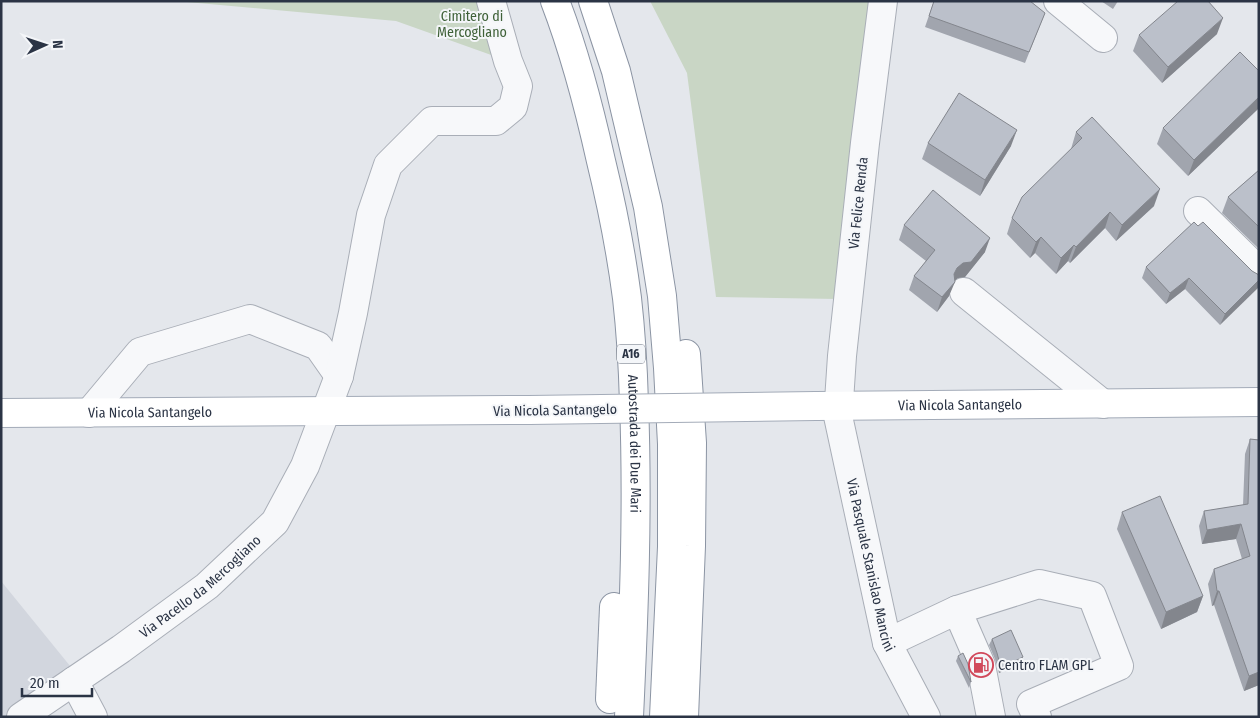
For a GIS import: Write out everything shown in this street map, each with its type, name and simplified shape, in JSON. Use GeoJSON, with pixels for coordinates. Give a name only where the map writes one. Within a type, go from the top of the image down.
{"type":"FeatureCollection","features":[{"type":"Feature","properties":{"kind":"main road","name":"Autostrada dei Due Mari"},"geometry":{"type":"LineString","coordinates":[[555,1],[583,85],[591,117],[612,210],[627,298],[633,371],[636,447],[636,548],[629,717]]}},
{"type":"Feature","properties":{"kind":"main road"},"geometry":{"type":"LineString","coordinates":[[593,1],[616,71],[644,138],[663,206],[680,295],[688,368],[692,443],[691,546],[684,717]]}},
{"type":"Feature","properties":{"kind":"main road"},"geometry":{"type":"LineString","coordinates":[[616,71],[648,208],[662,296],[668,368],[672,444],[672,547],[664,717]]}},
{"type":"Feature","properties":{"kind":"main road"},"geometry":{"type":"LineString","coordinates":[[609,717],[624,449],[627,298]]}},
{"type":"Feature","properties":{"kind":"main road","name":"Via Nicola Santangelo"},"geometry":{"type":"LineString","coordinates":[[1,413],[529,410],[1259,402]]}},
{"type":"Feature","properties":{"kind":"street","name":"Via Pacello da Mercogliano"},"geometry":{"type":"LineString","coordinates":[[21,717],[121,649],[207,586],[275,522],[305,466],[339,376],[371,215],[388,165],[432,121],[496,122],[512,107],[518,86],[508,61],[491,1]]}},
{"type":"Feature","properties":{"kind":"street","name":"Via Felice Renda"},"geometry":{"type":"LineString","coordinates":[[827,406],[865,143],[883,1]]}},
{"type":"Feature","properties":{"kind":"street"},"geometry":{"type":"LineString","coordinates":[[1058,1],[1103,38]]}},
{"type":"Feature","properties":{"kind":"street"},"geometry":{"type":"LineString","coordinates":[[1198,211],[1257,266]]}},
{"type":"Feature","properties":{"kind":"street"},"geometry":{"type":"LineString","coordinates":[[964,292],[1103,404]]}},
{"type":"Feature","properties":{"kind":"street"},"geometry":{"type":"LineString","coordinates":[[89,413],[140,352],[250,319],[318,346],[339,376]]}},
{"type":"Feature","properties":{"kind":"street","name":"Via Pasquale Stanislao Mancini"},"geometry":{"type":"LineString","coordinates":[[827,406],[838,416],[887,643],[926,717]]}},
{"type":"Feature","properties":{"kind":"street"},"geometry":{"type":"LineString","coordinates":[[887,643],[957,610],[1039,584],[1092,596],[1119,666],[1030,713]]}},
{"type":"Feature","properties":{"kind":"street"},"geometry":{"type":"LineString","coordinates":[[957,610],[981,665],[991,717]]}},
{"type":"Feature","properties":{"kind":"street"},"geometry":{"type":"LineString","coordinates":[[74,680],[93,717]]}},
{"type":"Feature","properties":{"kind":"shaded area"},"geometry":{"type":"Polygon","coordinates":[[[1,581],[79,677],[21,717],[1,717],[1,581]]]}},
{"type":"Feature","properties":{"kind":"green space","name":"Cimitero di Mercogliano"},"geometry":{"type":"Polygon","coordinates":[[[176,1],[491,1],[508,61],[396,21],[176,1]]]}},
{"type":"Feature","properties":{"kind":"green space"},"geometry":{"type":"Polygon","coordinates":[[[650,1],[875,1],[837,299],[716,297],[687,73],[650,1]]]}},
{"type":"Feature","properties":{"kind":"building"},"geometry":{"type":"Polygon","coordinates":[[[934,1],[1030,1],[1045,13],[1029,52],[929,16],[934,1]]]}},
{"type":"Feature","properties":{"kind":"building"},"geometry":{"type":"Polygon","coordinates":[[[1178,1],[1208,1],[1223,18],[1168,67],[1139,35],[1178,1]]]}},
{"type":"Feature","properties":{"kind":"building"},"geometry":{"type":"Polygon","coordinates":[[[1240,52],[1259,71],[1259,97],[1194,160],[1163,128],[1240,52]]]}},
{"type":"Feature","properties":{"kind":"building"},"geometry":{"type":"Polygon","coordinates":[[[959,93],[1017,130],[985,180],[928,143],[959,93]]]}},
{"type":"Feature","properties":{"kind":"building"},"geometry":{"type":"Polygon","coordinates":[[[1092,117],[1160,189],[1122,225],[1110,212],[1076,247],[1074,245],[1061,258],[1041,237],[1036,242],[1012,218],[1022,197],[1082,138],[1076,132],[1092,117]]]}},
{"type":"Feature","properties":{"kind":"building"},"geometry":{"type":"Polygon","coordinates":[[[1259,170],[1259,227],[1228,197],[1259,170]]]}},
{"type":"Feature","properties":{"kind":"building"},"geometry":{"type":"Polygon","coordinates":[[[933,190],[990,238],[971,262],[963,263],[957,268],[954,274],[955,282],[942,297],[914,276],[935,250],[904,225],[933,190]]]}},
{"type":"Feature","properties":{"kind":"building"},"geometry":{"type":"Polygon","coordinates":[[[1194,222],[1198,226],[1203,222],[1252,271],[1259,275],[1259,280],[1225,314],[1189,278],[1170,293],[1146,267],[1194,222]]]}},
{"type":"Feature","properties":{"kind":"building"},"geometry":{"type":"Polygon","coordinates":[[[1250,439],[1259,440],[1259,672],[1249,676],[1219,591],[1217,591],[1214,569],[1250,556],[1241,524],[1207,530],[1204,511],[1248,504],[1250,439]]]}},
{"type":"Feature","properties":{"kind":"building"},"geometry":{"type":"Polygon","coordinates":[[[1160,496],[1203,596],[1166,612],[1122,512],[1160,496]]]}},
{"type":"Feature","properties":{"kind":"building"},"geometry":{"type":"Polygon","coordinates":[[[1011,630],[1023,657],[1001,668],[992,639],[1011,630]]]}},
{"type":"Feature","properties":{"kind":"building"},"geometry":{"type":"Polygon","coordinates":[[[963,653],[968,664],[971,682],[958,656],[963,653]]]}},
{"type":"Feature","properties":{"kind":"place","name":"Centro FLAM GPL"},"geometry":{"type":"Point","coordinates":[981,665]}}]}
